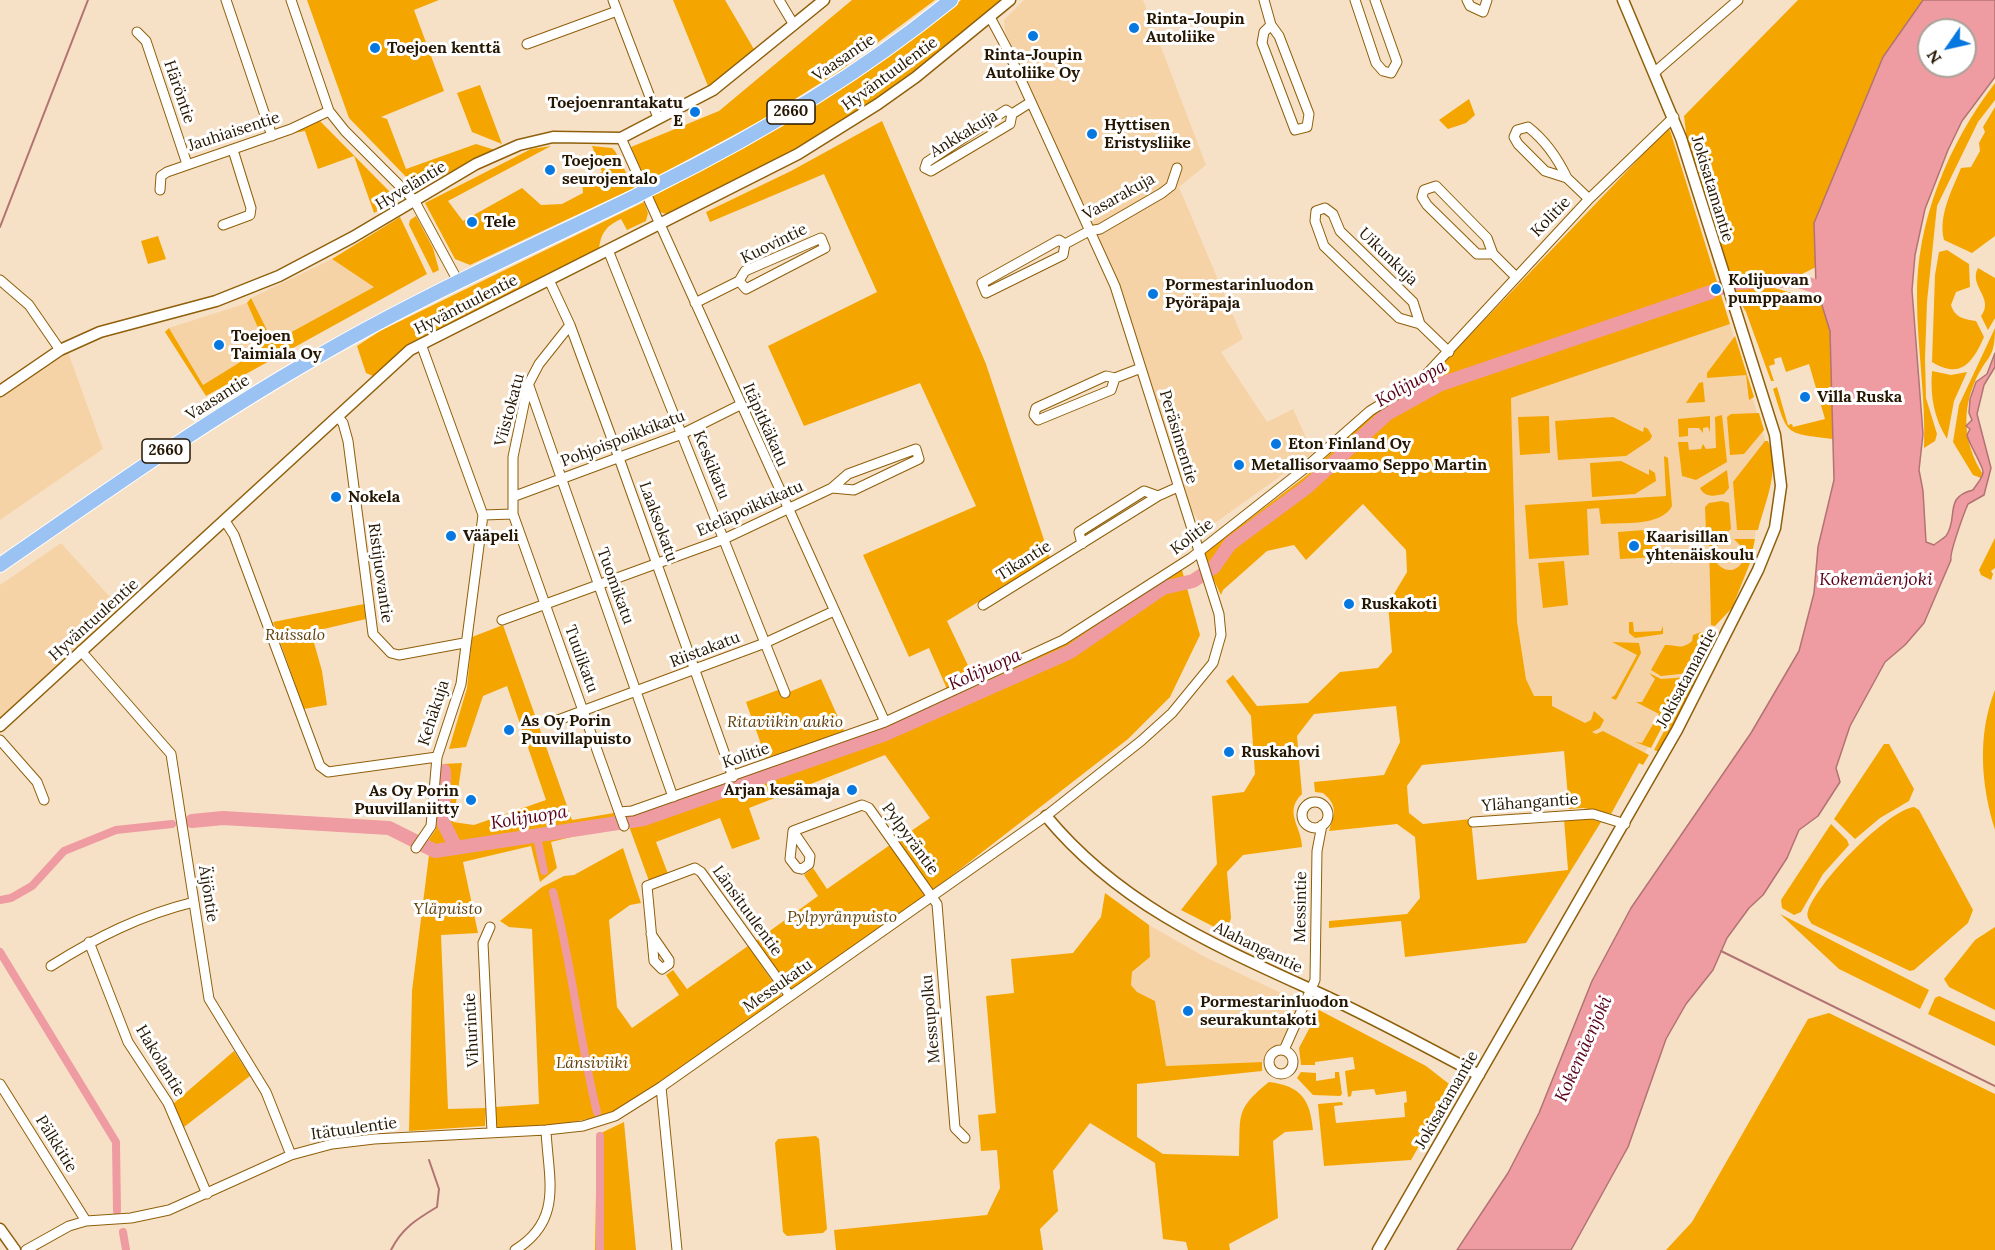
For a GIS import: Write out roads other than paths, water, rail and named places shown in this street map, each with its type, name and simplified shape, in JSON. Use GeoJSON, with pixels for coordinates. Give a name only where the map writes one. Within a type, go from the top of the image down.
{"type":"FeatureCollection","features":[{"type":"Feature","properties":{"kind":"main road","name":"Vaasantie"},"geometry":{"type":"LineString","coordinates":[[0,565],[196,431],[338,345],[737,144],[808,102],[870,61],[951,0]]}},
{"type":"Feature","properties":{"kind":"street"},"geometry":{"type":"LineString","coordinates":[[226,0],[272,136]]}},
{"type":"Feature","properties":{"kind":"street"},"geometry":{"type":"LineString","coordinates":[[291,0],[329,111],[345,131],[414,200],[459,283]]}},
{"type":"Feature","properties":{"kind":"street"},"geometry":{"type":"LineString","coordinates":[[613,0],[658,118]]}},
{"type":"Feature","properties":{"kind":"street"},"geometry":{"type":"LineString","coordinates":[[779,0],[794,25]]}},
{"type":"Feature","properties":{"kind":"street","name":"Hyveläntie"},"geometry":{"type":"LineString","coordinates":[[0,391],[60,350],[100,332],[248,290],[317,257],[476,164],[519,145],[553,137],[621,138],[713,90],[824,0]]}},
{"type":"Feature","properties":{"kind":"street","name":"Hyväntuulentie"},"geometry":{"type":"LineString","coordinates":[[0,726],[391,366],[421,344],[760,174],[833,133],[916,77],[1010,0]]}},
{"type":"Feature","properties":{"kind":"street"},"geometry":{"type":"LineString","coordinates":[[1264,0],[1271,26],[1279,36],[1309,114],[1307,127],[1295,130],[1262,43],[1263,32],[1271,26]]}},
{"type":"Feature","properties":{"kind":"street"},"geometry":{"type":"LineString","coordinates":[[1355,0],[1376,63],[1383,71],[1391,73],[1397,62],[1375,0]]}},
{"type":"Feature","properties":{"kind":"street"},"geometry":{"type":"LineString","coordinates":[[1467,0],[1470,6],[1483,12],[1487,0]]}},
{"type":"Feature","properties":{"kind":"street"},"geometry":{"type":"LineString","coordinates":[[1655,72],[1738,0]]}},
{"type":"Feature","properties":{"kind":"street","name":"Jokisatamantie"},"geometry":{"type":"LineString","coordinates":[[1378,1250],[1625,824],[1726,636],[1775,528],[1781,486],[1779,452],[1674,117],[1623,1]]}},
{"type":"Feature","properties":{"kind":"street"},"geometry":{"type":"LineString","coordinates":[[527,44],[617,10]]}},
{"type":"Feature","properties":{"kind":"street","name":"Peräsimentie"},"geometry":{"type":"LineString","coordinates":[[990,17],[1115,286],[1219,614],[1221,635],[1213,663],[1172,713],[1141,741],[1046,816]]}},
{"type":"Feature","properties":{"kind":"street","name":"Häröntie"},"geometry":{"type":"LineString","coordinates":[[137,32],[146,41],[188,164]]}},
{"type":"Feature","properties":{"kind":"street","name":"Ankkakuja"},"geometry":{"type":"LineString","coordinates":[[1012,114],[1006,110],[927,162],[925,168],[931,171],[1010,124],[1012,114],[1031,102]]}},
{"type":"Feature","properties":{"kind":"street","name":"Jauhiaisentie"},"geometry":{"type":"LineString","coordinates":[[160,190],[161,176],[188,164],[306,123],[329,111]]}},
{"type":"Feature","properties":{"kind":"street","name":"Kolitie"},"geometry":{"type":"LineString","coordinates":[[619,814],[632,812],[885,722],[1063,640],[1199,556],[1370,411],[1423,378],[1449,352],[1515,276],[1589,199],[1674,117]]}},
{"type":"Feature","properties":{"kind":"street"},"geometry":{"type":"LineString","coordinates":[[1567,178],[1545,171],[1518,144],[1514,137],[1517,130],[1528,127],[1535,133],[1556,155],[1567,178],[1589,199]]}},
{"type":"Feature","properties":{"kind":"street","name":"Itäpitkäkatu"},"geometry":{"type":"LineString","coordinates":[[621,138],[787,510],[885,722]]}},
{"type":"Feature","properties":{"kind":"street"},"geometry":{"type":"LineString","coordinates":[[224,225],[244,219],[250,215],[251,208],[233,150]]}},
{"type":"Feature","properties":{"kind":"street","name":"Vasarakuja"},"geometry":{"type":"LineString","coordinates":[[1065,244],[1089,231],[1100,229],[1162,193],[1171,186],[1177,168]]}},
{"type":"Feature","properties":{"kind":"street"},"geometry":{"type":"LineString","coordinates":[[1493,254],[1477,254],[1427,205],[1422,197],[1424,190],[1436,186],[1487,238],[1493,254],[1515,276]]}},
{"type":"Feature","properties":{"kind":"street","name":"Uikunkuja"},"geometry":{"type":"LineString","coordinates":[[1420,324],[1413,302],[1340,231],[1333,214],[1325,208],[1316,211],[1315,221],[1324,246],[1399,318],[1420,324],[1449,352]]}},
{"type":"Feature","properties":{"kind":"street","name":"Kuovintie"},"geometry":{"type":"LineString","coordinates":[[695,303],[739,281],[745,271],[822,238],[825,248],[747,289],[739,281]]}},
{"type":"Feature","properties":{"kind":"street","name":"Vasarakuja"},"geometry":{"type":"LineString","coordinates":[[1059,240],[1065,244],[1063,255],[986,293],[983,288],[982,283],[1059,240]]}},
{"type":"Feature","properties":{"kind":"street","name":"Keskikatu"},"geometry":{"type":"LineString","coordinates":[[608,250],[785,693]]}},
{"type":"Feature","properties":{"kind":"street"},"geometry":{"type":"LineString","coordinates":[[0,280],[29,305],[60,350]]}},
{"type":"Feature","properties":{"kind":"street","name":"Laaksokatu"},"geometry":{"type":"LineString","coordinates":[[549,280],[570,325],[733,777]]}},
{"type":"Feature","properties":{"kind":"street","name":"Viistokatu"},"geometry":{"type":"LineString","coordinates":[[513,514],[515,496],[513,457],[528,385],[539,364],[570,325]]}},
{"type":"Feature","properties":{"kind":"street","name":"Kehäkuja"},"geometry":{"type":"LineString","coordinates":[[225,521],[234,535],[320,766],[328,772],[437,757],[461,684],[464,643],[483,515],[421,344]]}},
{"type":"Feature","properties":{"kind":"street"},"geometry":{"type":"LineString","coordinates":[[1115,378],[1111,390],[1038,420],[1034,415],[1036,408],[1106,376],[1115,378],[1141,368]]}},
{"type":"Feature","properties":{"kind":"street","name":"Tuomikatu"},"geometry":{"type":"LineString","coordinates":[[528,385],[673,797]]}},
{"type":"Feature","properties":{"kind":"street","name":"Pohjoispoikkikatu"},"geometry":{"type":"LineString","coordinates":[[515,496],[681,434],[740,405]]}},
{"type":"Feature","properties":{"kind":"street","name":"Ristijuovantie"},"geometry":{"type":"LineString","coordinates":[[338,417],[343,423],[348,441],[373,634],[391,653],[399,655],[464,643]]}},
{"type":"Feature","properties":{"kind":"street","name":"Eteläpoikkikatu"},"geometry":{"type":"LineString","coordinates":[[502,620],[724,539],[832,488],[848,474],[916,449],[920,459],[854,490],[832,488]]}},
{"type":"Feature","properties":{"kind":"street","name":"Tikantie"},"geometry":{"type":"LineString","coordinates":[[983,605],[1158,496],[1178,487]]}},
{"type":"Feature","properties":{"kind":"street"},"geometry":{"type":"LineString","coordinates":[[483,515],[513,514]]}},
{"type":"Feature","properties":{"kind":"street","name":"Tuulikatu"},"geometry":{"type":"LineString","coordinates":[[513,514],[624,826]]}},
{"type":"Feature","properties":{"kind":"street","name":"Riistakatu"},"geometry":{"type":"LineString","coordinates":[[550,723],[765,643],[834,610]]}},
{"type":"Feature","properties":{"kind":"street","name":"Äijöntie"},"geometry":{"type":"LineString","coordinates":[[81,651],[171,754],[209,999],[266,1092],[291,1155]]}},
{"type":"Feature","properties":{"kind":"street"},"geometry":{"type":"LineString","coordinates":[[0,740],[38,783],[44,800]]}},
{"type":"Feature","properties":{"kind":"street"},"geometry":{"type":"LineString","coordinates":[[416,848],[431,826],[437,757]]}},
{"type":"Feature","properties":{"kind":"street","name":"Pylpyräntie"},"geometry":{"type":"LineString","coordinates":[[793,831],[862,805],[869,808],[932,896]]}},
{"type":"Feature","properties":{"kind":"street","name":"Ylähangantie"},"geometry":{"type":"LineString","coordinates":[[1473,822],[1593,814],[1625,824]]}},
{"type":"Feature","properties":{"kind":"street","name":"Messukatu"},"geometry":{"type":"LineString","coordinates":[[661,1087],[1046,816]]}},
{"type":"Feature","properties":{"kind":"street","name":"Alahangantie"},"geometry":{"type":"LineString","coordinates":[[1046,816],[1109,879],[1135,899],[1227,952],[1312,990],[1479,1075]]}},
{"type":"Feature","properties":{"kind":"street","name":"Messintie"},"geometry":{"type":"LineString","coordinates":[[1312,990],[1316,936],[1317,851],[1322,825]]}},
{"type":"Feature","properties":{"kind":"street","name":"Länsituulentie"},"geometry":{"type":"LineString","coordinates":[[651,934],[646,886],[695,868],[701,872],[790,996]]}},
{"type":"Feature","properties":{"kind":"street","name":"Messupolku"},"geometry":{"type":"LineString","coordinates":[[932,896],[937,904],[955,1128],[965,1138]]}},
{"type":"Feature","properties":{"kind":"street"},"geometry":{"type":"LineString","coordinates":[[51,966],[118,927],[165,909],[194,902]]}},
{"type":"Feature","properties":{"kind":"street","name":"Vihurintie"},"geometry":{"type":"LineString","coordinates":[[490,927],[483,943],[492,1132]]}},
{"type":"Feature","properties":{"kind":"street","name":"Hakolantie"},"geometry":{"type":"LineString","coordinates":[[89,942],[128,1042],[168,1103],[207,1194]]}},
{"type":"Feature","properties":{"kind":"street"},"geometry":{"type":"LineString","coordinates":[[1284,1050],[1312,990]]}},
{"type":"Feature","properties":{"kind":"street","name":"Pälkkitie"},"geometry":{"type":"LineString","coordinates":[[0,1084],[86,1221]]}},
{"type":"Feature","properties":{"kind":"street"},"geometry":{"type":"LineString","coordinates":[[661,1087],[677,1250]]}},
{"type":"Feature","properties":{"kind":"street","name":"Itätuulentie"},"geometry":{"type":"LineString","coordinates":[[26,1250],[69,1226],[86,1221],[131,1218],[169,1210],[291,1155],[332,1144],[374,1139],[584,1126],[615,1116],[661,1087]]}},
{"type":"Feature","properties":{"kind":"street"},"geometry":{"type":"LineString","coordinates":[[514,1250],[535,1234],[550,1207],[546,1130]]}},
{"type":"Feature","properties":{"kind":"street"},"geometry":{"type":"LineString","coordinates":[[0,1229],[15,1250]]}},
{"type":"Feature","properties":{"kind":"water","name":"Kokemäenjoki"},"geometry":{"type":"Polygon","coordinates":[[[1923,0],[1995,0],[1995,77],[1962,121],[1925,209],[1915,255],[1912,290],[1923,434],[1919,470],[1923,491],[1926,542],[1934,545],[1946,536],[1958,498],[1973,490],[1982,477],[1983,470],[1970,444],[1967,435],[1970,429],[1966,426],[1972,420],[1969,413],[1970,399],[1976,382],[1987,374],[1995,353],[1995,367],[1984,385],[1977,414],[1991,468],[1984,495],[1968,504],[1954,542],[1951,560],[1924,623],[1905,645],[1885,662],[1850,726],[1836,768],[1840,782],[1818,816],[1799,830],[1787,858],[1763,895],[1749,908],[1727,938],[1713,970],[1686,1004],[1666,1039],[1628,1147],[1571,1250],[1457,1250],[1508,1173],[1539,1113],[1592,981],[1631,908],[1751,733],[1799,651],[1814,593],[1818,547],[1834,480],[1830,331],[1816,286],[1814,223],[1883,57],[1923,0]]]}},
{"type":"Feature","properties":{"kind":"waterway"},"geometry":{"type":"LineString","coordinates":[[0,227],[88,0]]}},
{"type":"Feature","properties":{"kind":"waterway","name":"Kolijuopa"},"geometry":{"type":"LineString","coordinates":[[1721,288],[1737,283],[1796,280],[1833,292]]}},
{"type":"Feature","properties":{"kind":"waterway","name":"Kolijuopa"},"geometry":{"type":"LineString","coordinates":[[192,821],[223,818],[389,828],[435,851],[644,819],[883,735],[1070,652],[1163,588],[1193,581],[1214,567],[1230,544],[1307,487],[1387,414],[1441,384],[1711,292]]}},
{"type":"Feature","properties":{"kind":"waterway"},"geometry":{"type":"LineString","coordinates":[[444,771],[444,824],[456,848]]}},
{"type":"Feature","properties":{"kind":"waterway","name":"Kolijuopa"},"geometry":{"type":"LineString","coordinates":[[0,900],[11,898],[32,886],[64,851],[116,830],[172,824]]}},
{"type":"Feature","properties":{"kind":"waterway"},"geometry":{"type":"LineString","coordinates":[[537,837],[544,871]]}},
{"type":"Feature","properties":{"kind":"waterway"},"geometry":{"type":"LineString","coordinates":[[553,892],[597,1112]]}},
{"type":"Feature","properties":{"kind":"waterway"},"geometry":{"type":"LineString","coordinates":[[1721,951],[1995,1086]]}},
{"type":"Feature","properties":{"kind":"waterway"},"geometry":{"type":"LineString","coordinates":[[0,952],[116,1142],[117,1211]]}},
{"type":"Feature","properties":{"kind":"waterway"},"geometry":{"type":"LineString","coordinates":[[600,1136],[600,1250]]}},
{"type":"Feature","properties":{"kind":"waterway"},"geometry":{"type":"LineString","coordinates":[[391,1250],[405,1230],[437,1207],[439,1189],[429,1160]]}},
{"type":"Feature","properties":{"kind":"waterway"},"geometry":{"type":"LineString","coordinates":[[123,1232],[126,1250]]}},
{"type":"Feature","properties":{"kind":"place","name":"Rinta-Joupin Autoliike"},"geometry":{"type":"Point","coordinates":[1134,28]}},
{"type":"Feature","properties":{"kind":"place","name":"Rinta-Joupin Autoliike Oy"},"geometry":{"type":"Point","coordinates":[1033,36]}},
{"type":"Feature","properties":{"kind":"place","name":"Toejoen kenttä"},"geometry":{"type":"Point","coordinates":[375,48]}},
{"type":"Feature","properties":{"kind":"place","name":"Toejoenrantakatu E"},"geometry":{"type":"Point","coordinates":[695,112]}},
{"type":"Feature","properties":{"kind":"place","name":"Hyttisen Eristysliike"},"geometry":{"type":"Point","coordinates":[1092,134]}},
{"type":"Feature","properties":{"kind":"place","name":"Toejoen seurojentalo"},"geometry":{"type":"Point","coordinates":[550,170]}},
{"type":"Feature","properties":{"kind":"place","name":"Tele"},"geometry":{"type":"Point","coordinates":[472,222]}},
{"type":"Feature","properties":{"kind":"place","name":"Kolijuovan pumppaamo"},"geometry":{"type":"Point","coordinates":[1716,289]}},
{"type":"Feature","properties":{"kind":"place","name":"Pormestarinluodon Pyöräpaja"},"geometry":{"type":"Point","coordinates":[1153,294]}},
{"type":"Feature","properties":{"kind":"place","name":"Toejoen Taimiala Oy"},"geometry":{"type":"Point","coordinates":[219,345]}},
{"type":"Feature","properties":{"kind":"place","name":"Villa Ruska"},"geometry":{"type":"Point","coordinates":[1805,397]}},
{"type":"Feature","properties":{"kind":"place","name":"Eton Finland Oy"},"geometry":{"type":"Point","coordinates":[1276,444]}},
{"type":"Feature","properties":{"kind":"place","name":"Metallisorvaamo Seppo Martin"},"geometry":{"type":"Point","coordinates":[1239,465]}},
{"type":"Feature","properties":{"kind":"place","name":"Nokela"},"geometry":{"type":"Point","coordinates":[336,497]}},
{"type":"Feature","properties":{"kind":"place","name":"Vääpeli"},"geometry":{"type":"Point","coordinates":[451,536]}},
{"type":"Feature","properties":{"kind":"place","name":"Kaarisillan yhtenäiskoulu"},"geometry":{"type":"Point","coordinates":[1634,546]}},
{"type":"Feature","properties":{"kind":"place","name":"Ruskakoti"},"geometry":{"type":"Point","coordinates":[1349,604]}},
{"type":"Feature","properties":{"kind":"place","name":"As Oy Porin Puuvillapuisto"},"geometry":{"type":"Point","coordinates":[509,730]}},
{"type":"Feature","properties":{"kind":"place","name":"Ruskahovi"},"geometry":{"type":"Point","coordinates":[1229,752]}},
{"type":"Feature","properties":{"kind":"place","name":"Arjan kesämaja"},"geometry":{"type":"Point","coordinates":[852,790]}},
{"type":"Feature","properties":{"kind":"place","name":"As Oy Porin Puuvillaniitty"},"geometry":{"type":"Point","coordinates":[471,800]}},
{"type":"Feature","properties":{"kind":"place","name":"Pormestarinluodon seurakuntakoti"},"geometry":{"type":"Point","coordinates":[1188,1011]}},
{"type":"Feature","properties":{"kind":"park label","name":"Ruissalo"},"geometry":{"type":"Point","coordinates":[295,635]}},
{"type":"Feature","properties":{"kind":"park label","name":"Ritaviikin aukio"},"geometry":{"type":"Point","coordinates":[785,722]}},
{"type":"Feature","properties":{"kind":"park label","name":"Yläpuisto"},"geometry":{"type":"Point","coordinates":[448,909]}},
{"type":"Feature","properties":{"kind":"park label","name":"Pylpyränpuisto"},"geometry":{"type":"Point","coordinates":[842,917]}},
{"type":"Feature","properties":{"kind":"park label","name":"Länsiviiki"},"geometry":{"type":"Point","coordinates":[592,1063]}}]}
